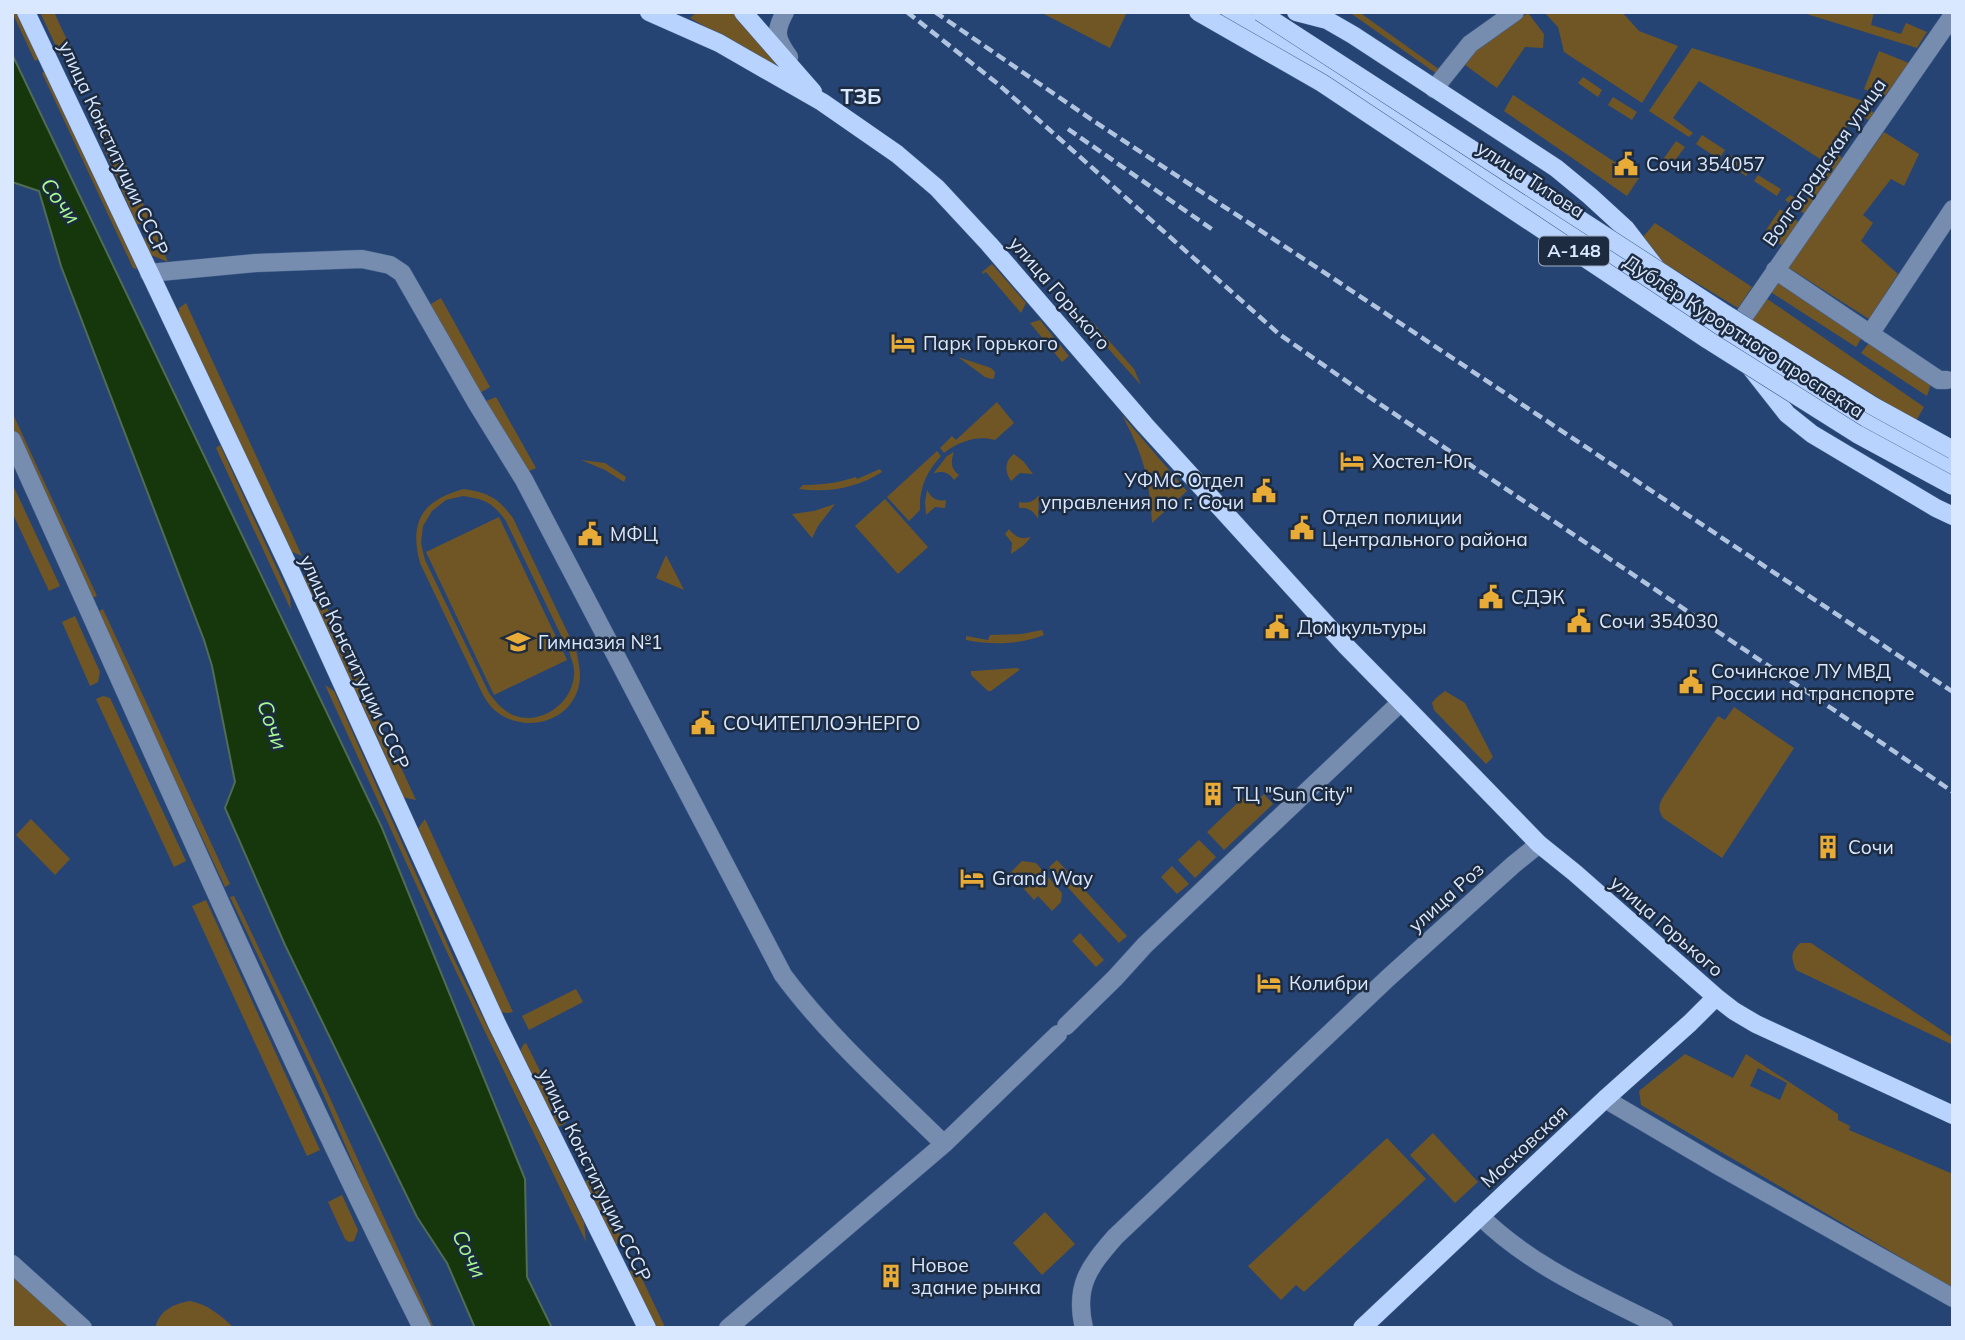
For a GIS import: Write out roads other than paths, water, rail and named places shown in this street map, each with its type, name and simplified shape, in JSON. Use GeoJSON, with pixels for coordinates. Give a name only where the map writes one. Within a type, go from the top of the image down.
{"type":"FeatureCollection","features":[{"type":"Feature","properties":{"kind":"main road","name":"улица Конституции СССР"},"geometry":{"type":"LineString","coordinates":[[26,12],[289,567],[497,1024],[647,1328]]}},
{"type":"Feature","properties":{"kind":"main road","name":"улица Горького"},"geometry":{"type":"LineString","coordinates":[[743,12],[822,102]]}},
{"type":"Feature","properties":{"kind":"main road","name":"Дублёр Курортного проспекта"},"geometry":{"type":"LineString","coordinates":[[1198,12],[1322,83],[1685,324],[1857,434],[1953,486]]}},
{"type":"Feature","properties":{"kind":"main road","name":"улица Титова"},"geometry":{"type":"LineString","coordinates":[[1230,12],[1331,72],[1729,333],[1867,420],[1953,468]]}},
{"type":"Feature","properties":{"kind":"main road","name":"Дублёр Курортного проспекта"},"geometry":{"type":"LineString","coordinates":[[1260,12],[1724,313],[1862,399],[1953,450]]}},
{"type":"Feature","properties":{"kind":"main road","name":"А-148"},"geometry":{"type":"LineString","coordinates":[[1296,12],[1327,20],[1556,168],[1590,195],[1633,236],[1656,268]]}},
{"type":"Feature","properties":{"kind":"main road","name":"улица Горького"},"geometry":{"type":"LineString","coordinates":[[656,13],[710,39],[822,102],[888,148],[937,188],[989,244],[1145,425],[1346,646],[1539,844],[1716,996],[1756,1024],[1953,1115]]}},
{"type":"Feature","properties":{"kind":"main road"},"geometry":{"type":"LineString","coordinates":[[1729,333],[1773,399],[1787,414],[1812,434],[1953,516]]}},
{"type":"Feature","properties":{"kind":"main road","name":"Московская"},"geometry":{"type":"LineString","coordinates":[[1362,1328],[1716,996]]}},
{"type":"Feature","properties":{"kind":"street"},"geometry":{"type":"LineString","coordinates":[[785,12],[777,38],[822,102]]}},
{"type":"Feature","properties":{"kind":"street"},"geometry":{"type":"LineString","coordinates":[[1434,89],[1470,44],[1515,12]]}},
{"type":"Feature","properties":{"kind":"street","name":"Волгоградская улица"},"geometry":{"type":"LineString","coordinates":[[1729,333],[1953,15]]}},
{"type":"Feature","properties":{"kind":"street"},"geometry":{"type":"LineString","coordinates":[[1870,334],[1953,209]]}},
{"type":"Feature","properties":{"kind":"street"},"geometry":{"type":"LineString","coordinates":[[149,273],[256,263],[362,259],[390,265],[402,273],[524,480],[783,975],[859,1061],[944,1144]]}},
{"type":"Feature","properties":{"kind":"street"},"geometry":{"type":"LineString","coordinates":[[1775,270],[1938,380],[1947,380]]}},
{"type":"Feature","properties":{"kind":"street"},"geometry":{"type":"LineString","coordinates":[[12,440],[223,909],[422,1328]]}},
{"type":"Feature","properties":{"kind":"street"},"geometry":{"type":"LineString","coordinates":[[728,1328],[944,1144],[1115,978],[1145,945],[1401,702]]}},
{"type":"Feature","properties":{"kind":"street","name":"улица Роз"},"geometry":{"type":"LineString","coordinates":[[1084,1328],[1081,1307],[1083,1284],[1094,1261],[1115,1237],[1384,982],[1539,844]]}},
{"type":"Feature","properties":{"kind":"street"},"geometry":{"type":"LineString","coordinates":[[1605,1099],[1953,1298]]}},
{"type":"Feature","properties":{"kind":"street"},"geometry":{"type":"LineString","coordinates":[[1480,1216],[1523,1253],[1556,1273],[1664,1328]]}},
{"type":"Feature","properties":{"kind":"street"},"geometry":{"type":"LineString","coordinates":[[12,1264],[83,1328]]}},
{"type":"Feature","properties":{"kind":"water"},"geometry":{"type":"Polygon","coordinates":[[[12,54],[382,828],[525,1179],[527,1277],[552,1328],[475,1328],[447,1263],[417,1217],[285,945],[225,808],[235,782],[212,666],[204,640],[61,266],[39,191],[12,182],[12,54]]]}},
{"type":"Feature","properties":{"kind":"railway"},"geometry":{"type":"LineString","coordinates":[[907,12],[998,84],[1279,334],[1953,792]]}},
{"type":"Feature","properties":{"kind":"railway"},"geometry":{"type":"LineString","coordinates":[[935,12],[1095,122],[1953,692]]}},
{"type":"Feature","properties":{"kind":"railway"},"geometry":{"type":"LineString","coordinates":[[1068,129],[1213,230]]}},
{"type":"Feature","properties":{"kind":"place","name":"Сочи 354057"},"geometry":{"type":"Point","coordinates":[1626,164]}},
{"type":"Feature","properties":{"kind":"place","name":"Парк Горького"},"geometry":{"type":"Point","coordinates":[903,343]}},
{"type":"Feature","properties":{"kind":"place","name":"Хостел-Юг"},"geometry":{"type":"Point","coordinates":[1352,461]}},
{"type":"Feature","properties":{"kind":"place","name":"УФМС Отдел управления по г. Сочи"},"geometry":{"type":"Point","coordinates":[1264,491]}},
{"type":"Feature","properties":{"kind":"place","name":"Отдел полиции Центрального района"},"geometry":{"type":"Point","coordinates":[1302,528]}},
{"type":"Feature","properties":{"kind":"place","name":"МФЦ"},"geometry":{"type":"Point","coordinates":[590,534]}},
{"type":"Feature","properties":{"kind":"place","name":"СДЭК"},"geometry":{"type":"Point","coordinates":[1491,597]}},
{"type":"Feature","properties":{"kind":"place","name":"Сочи 354030"},"geometry":{"type":"Point","coordinates":[1579,621]}},
{"type":"Feature","properties":{"kind":"place","name":"Дом культуры"},"geometry":{"type":"Point","coordinates":[1277,627]}},
{"type":"Feature","properties":{"kind":"place","name":"Гимназия №1"},"geometry":{"type":"Point","coordinates":[518,642]}},
{"type":"Feature","properties":{"kind":"place","name":"Сочинское ЛУ МВД России на транспорте"},"geometry":{"type":"Point","coordinates":[1691,682]}},
{"type":"Feature","properties":{"kind":"place","name":"СОЧИТЕПЛОЭНЕРГО"},"geometry":{"type":"Point","coordinates":[703,723]}},
{"type":"Feature","properties":{"kind":"place","name":"ТЦ \"Sun City\""},"geometry":{"type":"Point","coordinates":[1213,794]}},
{"type":"Feature","properties":{"kind":"place","name":"Сочи"},"geometry":{"type":"Point","coordinates":[1828,847]}},
{"type":"Feature","properties":{"kind":"place","name":"Grand Way"},"geometry":{"type":"Point","coordinates":[972,878]}},
{"type":"Feature","properties":{"kind":"place","name":"Колибри"},"geometry":{"type":"Point","coordinates":[1269,983]}},
{"type":"Feature","properties":{"kind":"place","name":"Новое здание рынка"},"geometry":{"type":"Point","coordinates":[891,1276]}},
{"type":"Feature","properties":{"kind":"district","name":"ТЗБ"},"geometry":{"type":"Point","coordinates":[861,97]}}]}
